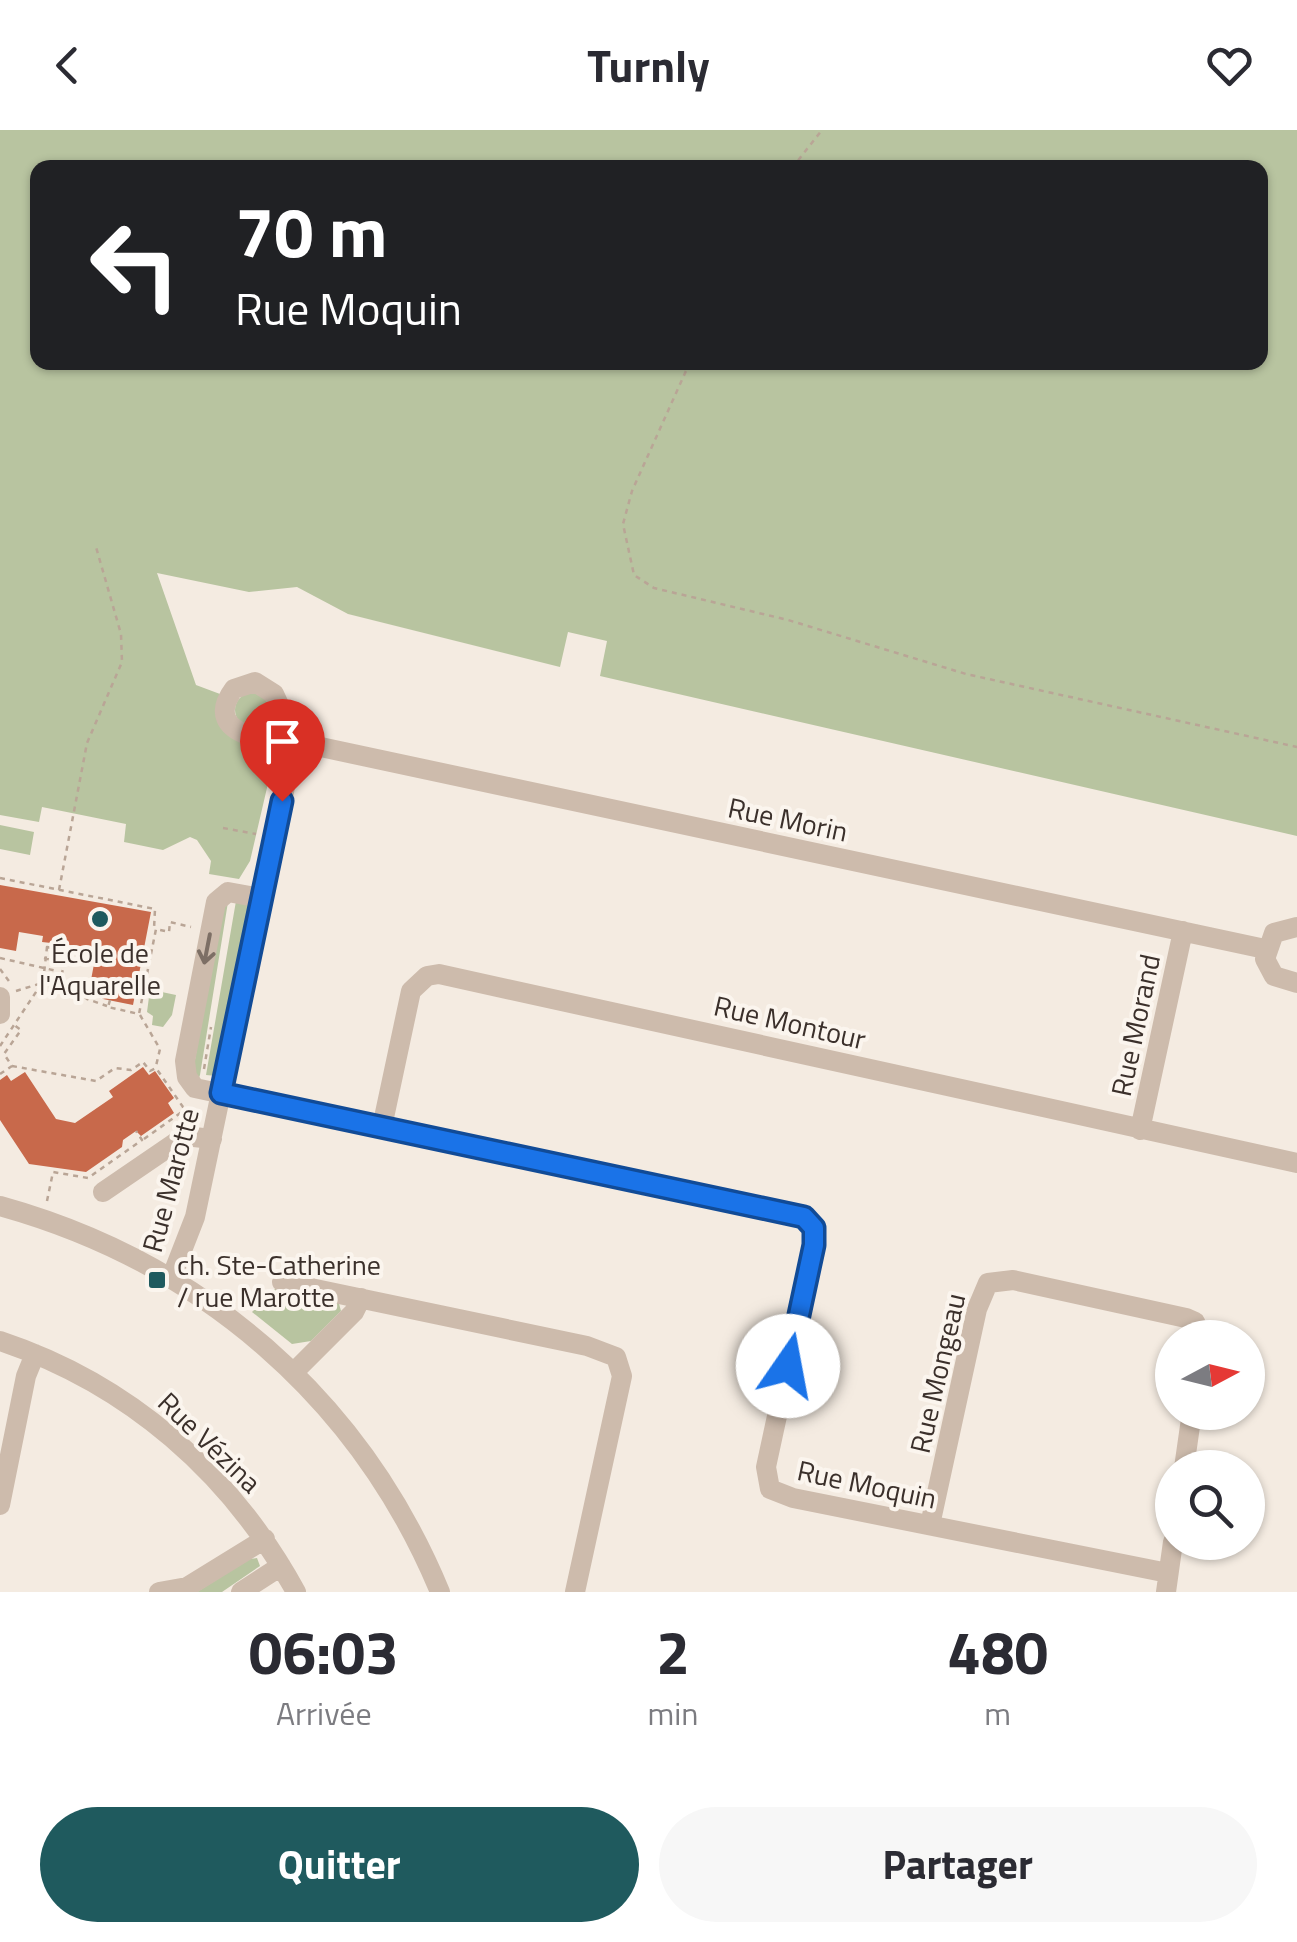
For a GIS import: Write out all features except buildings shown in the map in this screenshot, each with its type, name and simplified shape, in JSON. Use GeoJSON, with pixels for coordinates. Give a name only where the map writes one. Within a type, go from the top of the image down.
{"type":"FeatureCollection","features":[{"type":"Feature","properties":{"kind":"street","name":"Rue Morin"},"geometry":{"type":"LineString","coordinates":[[299,748],[316,746],[1265,949]]}},
{"type":"Feature","properties":{"kind":"street","name":"Rue Marotte"},"geometry":{"type":"LineString","coordinates":[[172,1276],[193,1228],[204,1131],[221,1093],[292,757],[299,748]]}},
{"type":"Feature","properties":{"kind":"street"},"geometry":{"type":"LineString","coordinates":[[221,1093],[195,1088],[185,1067],[216,902],[232,892],[261,898]]}},
{"type":"Feature","properties":{"kind":"street"},"geometry":{"type":"LineString","coordinates":[[1297,926],[1274,933],[1264,959],[1274,976],[1297,983]]}},
{"type":"Feature","properties":{"kind":"street","name":"Rue Morand"},"geometry":{"type":"LineString","coordinates":[[1140,1130],[1183,931]]}},
{"type":"Feature","properties":{"kind":"street","name":"Rue Montour"},"geometry":{"type":"LineString","coordinates":[[382,1127],[412,991],[418,981],[439,974],[1297,1164]]}},
{"type":"Feature","properties":{"kind":"street"},"geometry":{"type":"LineString","coordinates":[[7,994],[7,1020]]}},
{"type":"Feature","properties":{"kind":"street","name":"Rue Moquin"},"geometry":{"type":"LineString","coordinates":[[221,1093],[804,1217],[814,1228],[814,1245],[766,1482],[776,1492],[792,1498],[930,1525],[1167,1582]]}},
{"type":"Feature","properties":{"kind":"street"},"geometry":{"type":"LineString","coordinates":[[104,1192],[185,1136],[204,1131]]}},
{"type":"Feature","properties":{"kind":"street"},"geometry":{"type":"LineString","coordinates":[[0,1206],[86,1234],[172,1276],[238,1323],[295,1371],[337,1417],[382,1477],[440,1592]]}},
{"type":"Feature","properties":{"kind":"street","name":"Rue Mongeau"},"geometry":{"type":"LineString","coordinates":[[930,1525],[976,1309],[988,1284],[1013,1280],[1188,1320]]}},
{"type":"Feature","properties":{"kind":"street"},"geometry":{"type":"LineString","coordinates":[[282,1282],[587,1346],[606,1352],[620,1363],[620,1387],[575,1592]]}},
{"type":"Feature","properties":{"kind":"street"},"geometry":{"type":"LineString","coordinates":[[295,1371],[354,1312],[361,1298]]}},
{"type":"Feature","properties":{"kind":"street","name":"Rue Vézina"},"geometry":{"type":"LineString","coordinates":[[0,1341],[109,1390],[174,1438],[265,1539],[296,1592]]}},
{"type":"Feature","properties":{"kind":"street"},"geometry":{"type":"LineString","coordinates":[[0,1505],[26,1376],[36,1354]]}},
{"type":"Feature","properties":{"kind":"street"},"geometry":{"type":"LineString","coordinates":[[159,1592],[187,1586],[265,1539]]}},
{"type":"Feature","properties":{"kind":"street"},"geometry":{"type":"LineString","coordinates":[[240,1592],[281,1566]]}},
{"type":"Feature","properties":{"kind":"path"},"geometry":{"type":"LineString","coordinates":[[798,160],[822,130]]}},
{"type":"Feature","properties":{"kind":"path"},"geometry":{"type":"LineString","coordinates":[[686,370],[632,491],[624,524],[634,576],[654,588],[788,620],[966,674],[1297,747]]}},
{"type":"Feature","properties":{"kind":"path"},"geometry":{"type":"LineString","coordinates":[[58,890],[88,743],[122,662],[121,634],[96,547]]}},
{"type":"Feature","properties":{"kind":"path"},"geometry":{"type":"LineString","coordinates":[[224,828],[260,835]]}},
{"type":"Feature","properties":{"kind":"path"},"geometry":{"type":"LineString","coordinates":[[0,878],[155,909],[152,928],[169,932],[170,922],[199,928]]}},
{"type":"Feature","properties":{"kind":"path"},"geometry":{"type":"LineString","coordinates":[[139,1014],[156,929]]}},
{"type":"Feature","properties":{"kind":"path"},"geometry":{"type":"LineString","coordinates":[[0,1046],[7,1020],[43,982],[47,947],[57,947],[67,951],[61,962],[61,978],[87,1000],[139,1014],[160,1049],[156,1068],[150,1071],[143,1062],[131,1070],[116,1068],[96,1081],[12,1066],[0,1074]]}},
{"type":"Feature","properties":{"kind":"path"},"geometry":{"type":"LineString","coordinates":[[0,958],[59,972]]}},
{"type":"Feature","properties":{"kind":"path"},"geometry":{"type":"LineString","coordinates":[[44,958],[61,962]]}},
{"type":"Feature","properties":{"kind":"path"},"geometry":{"type":"LineString","coordinates":[[7,994],[43,982],[56,984],[61,978]]}},
{"type":"Feature","properties":{"kind":"path"},"geometry":{"type":"LineString","coordinates":[[108,1007],[110,1000]]}},
{"type":"Feature","properties":{"kind":"path"},"geometry":{"type":"LineString","coordinates":[[143,1020],[149,1015]]}},
{"type":"Feature","properties":{"kind":"path"},"geometry":{"type":"LineString","coordinates":[[7,1020],[20,1030],[4,1054],[12,1066]]}},
{"type":"Feature","properties":{"kind":"path","name":"Rue Marotte"},"geometry":{"type":"LineString","coordinates":[[198,1102],[204,1131]]}},
{"type":"Feature","properties":{"kind":"path"},"geometry":{"type":"LineString","coordinates":[[47,1202],[54,1170],[88,1178],[186,1108]]}},
{"type":"Feature","properties":{"kind":"path"},"geometry":{"type":"LineString","coordinates":[[136,1131],[142,1140]]}},
{"type":"Feature","properties":{"kind":"green space"},"geometry":{"type":"Polygon","coordinates":[[[0,130],[1297,130],[1297,836],[600,676],[607,641],[568,632],[560,667],[348,614],[297,587],[249,592],[157,573],[196,685],[220,694],[219,724],[233,738],[273,762],[250,861],[239,879],[209,874],[211,861],[197,840],[190,837],[163,850],[124,842],[126,824],[42,807],[39,822],[0,815],[0,130]]]}},
{"type":"Feature","properties":{"kind":"green space"},"geometry":{"type":"Polygon","coordinates":[[[252,693],[264,698],[269,710],[264,722],[252,727],[240,722],[235,710],[240,698],[252,693]]]}},
{"type":"Feature","properties":{"kind":"green space"},"geometry":{"type":"Polygon","coordinates":[[[0,825],[34,832],[30,855],[0,849],[0,825]]]}},
{"type":"Feature","properties":{"kind":"green space"},"geometry":{"type":"Polygon","coordinates":[[[236,901],[253,905],[217,1076],[206,1075],[236,901]]]}},
{"type":"Feature","properties":{"kind":"green space"},"geometry":{"type":"Polygon","coordinates":[[[228,902],[198,1081],[193,1071],[222,904],[228,902]]]}},
{"type":"Feature","properties":{"kind":"green space"},"geometry":{"type":"Polygon","coordinates":[[[157,991],[176,995],[172,1015],[163,1027],[152,1025],[153,1016],[147,1012],[149,997],[157,991]]]}},
{"type":"Feature","properties":{"kind":"green space"},"geometry":{"type":"Polygon","coordinates":[[[277,1287],[338,1300],[341,1311],[311,1341],[292,1344],[252,1312],[277,1287]]]}},
{"type":"Feature","properties":{"kind":"green space"},"geometry":{"type":"Polygon","coordinates":[[[257,1558],[260,1566],[222,1592],[197,1592],[249,1559],[257,1558]]]}},
{"type":"Feature","properties":{"kind":"place","name":"École de l'Aquarelle"},"geometry":{"type":"Point","coordinates":[100,919]}},
{"type":"Feature","properties":{"kind":"place","name":"ch. Ste-Catherine / rue Marotte"},"geometry":{"type":"Point","coordinates":[157,1280]}},
{"type":"Feature","properties":{"kind":"route"},"geometry":{"type":"LineString","coordinates":[[282,801],[221,1093],[804,1217],[814,1228],[814,1245],[788,1366]]}}]}
